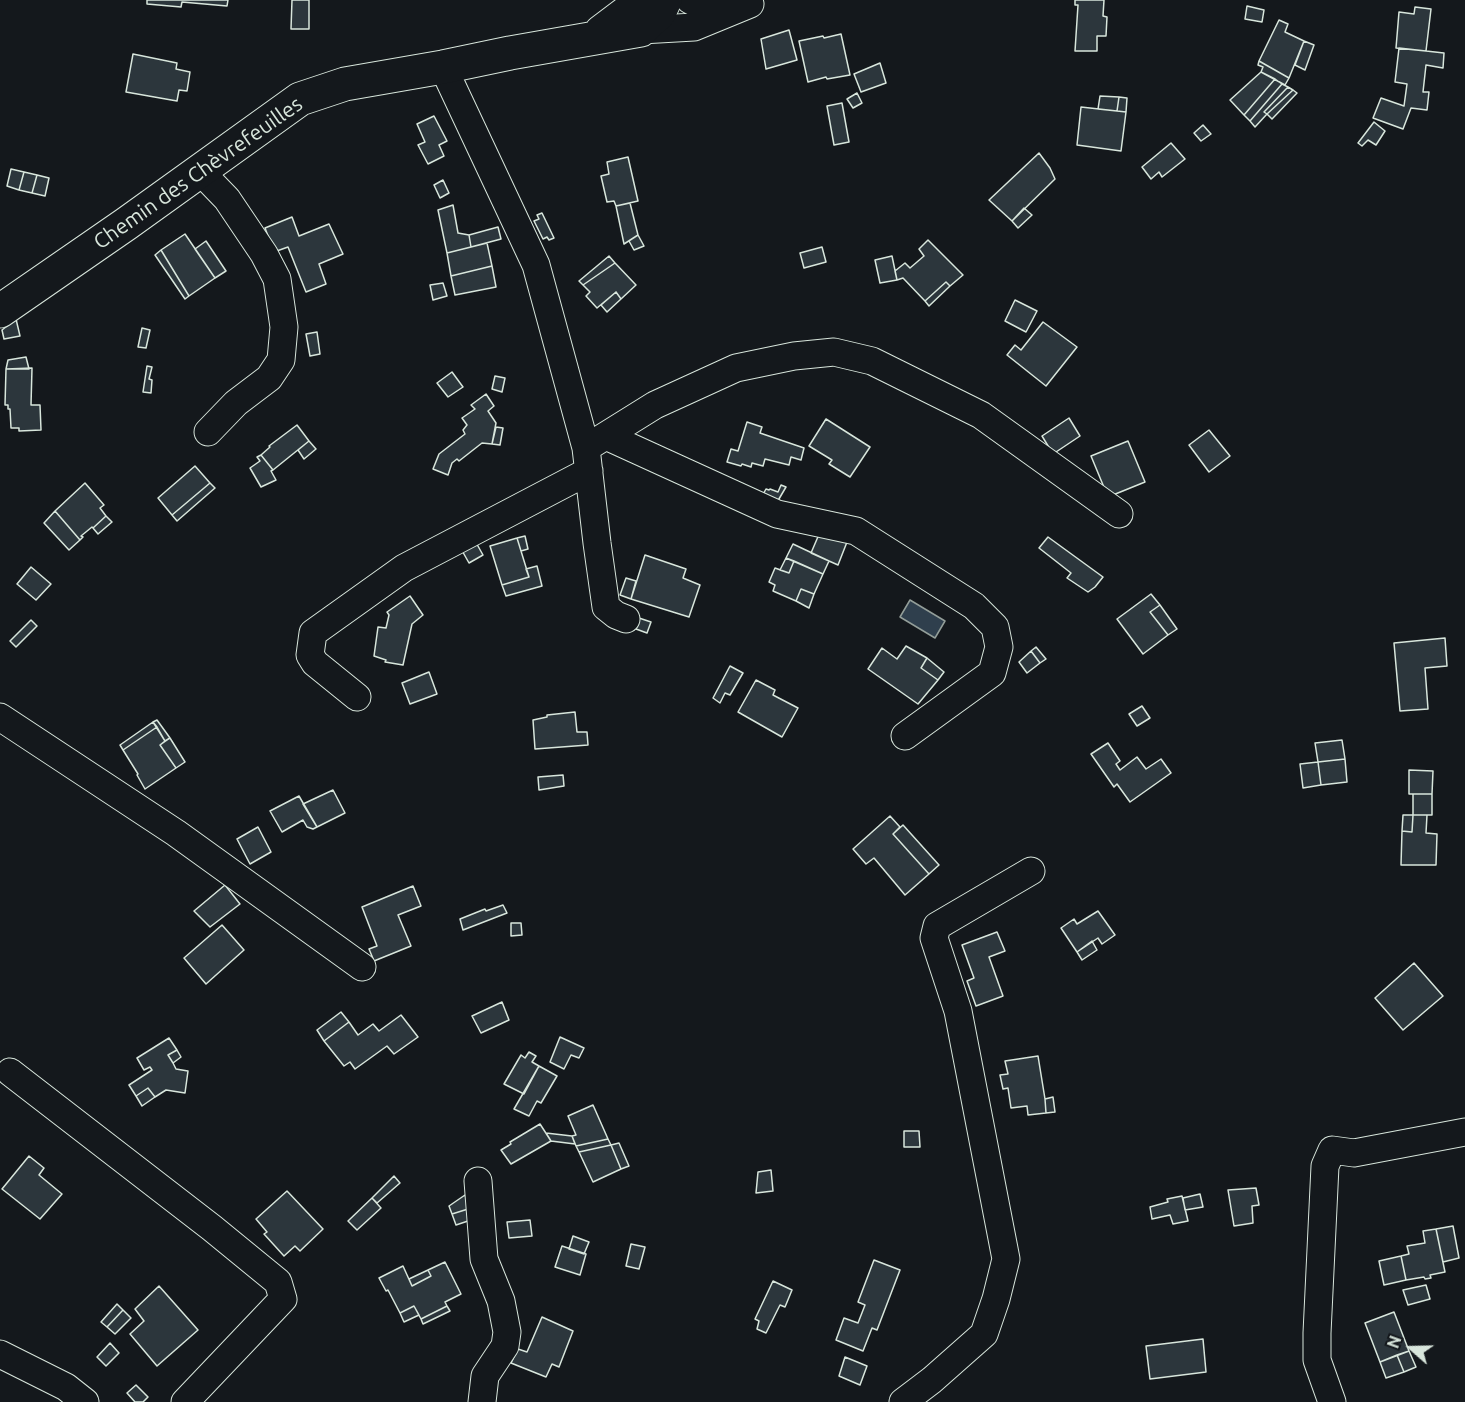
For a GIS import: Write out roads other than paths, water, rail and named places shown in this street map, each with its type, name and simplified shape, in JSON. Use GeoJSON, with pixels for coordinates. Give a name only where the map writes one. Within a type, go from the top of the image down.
{"type":"FeatureCollection","features":[{"type":"Feature","properties":{"kind":"main road","name":"Chemin des Chèvrefeuilles"},"geometry":{"type":"LineString","coordinates":[[0,311],[300,99],[345,84],[590,40],[647,11]]}},
{"type":"Feature","properties":{"kind":"street"},"geometry":{"type":"LineString","coordinates":[[647,11],[697,4],[759,2]]}},
{"type":"Feature","properties":{"kind":"street"},"geometry":{"type":"LineString","coordinates":[[647,11],[694,27],[759,2]]}},
{"type":"Feature","properties":{"kind":"street"},"geometry":{"type":"LineString","coordinates":[[442,67],[536,265],[593,452],[597,543],[606,607],[626,619]]}},
{"type":"Feature","properties":{"kind":"street"},"geometry":{"type":"LineString","coordinates":[[200,171],[227,199],[264,254],[277,279],[284,327],[281,360],[269,378],[236,404],[208,432]]}},
{"type":"Feature","properties":{"kind":"street"},"geometry":{"type":"LineString","coordinates":[[357,697],[315,663],[310,655],[313,633],[404,568],[593,452],[655,405],[736,368],[794,356],[834,352],[872,361],[981,416],[1119,514]]}},
{"type":"Feature","properties":{"kind":"street"},"geometry":{"type":"LineString","coordinates":[[593,452],[777,514],[856,531],[974,606],[995,627],[999,647],[992,673],[905,736]]}},
{"type":"Feature","properties":{"kind":"street"},"geometry":{"type":"LineString","coordinates":[[0,717],[176,832],[362,967]]}},
{"type":"Feature","properties":{"kind":"street"},"geometry":{"type":"LineString","coordinates":[[903,1402],[984,1334],[1006,1259],[958,1011],[934,938],[937,926],[1031,871]]}},
{"type":"Feature","properties":{"kind":"street"},"geometry":{"type":"LineString","coordinates":[[10,1072],[278,1282],[283,1299],[185,1402]]}},
{"type":"Feature","properties":{"kind":"street"},"geometry":{"type":"LineString","coordinates":[[1332,1402],[1317,1360],[1325,1166],[1332,1150],[1354,1153],[1465,1132]]}},
{"type":"Feature","properties":{"kind":"street"},"geometry":{"type":"LineString","coordinates":[[478,1181],[484,1259],[501,1301],[507,1332],[505,1346],[485,1376],[482,1402]]}},
{"type":"Feature","properties":{"kind":"street"},"geometry":{"type":"LineString","coordinates":[[0,1354],[66,1387],[85,1402]]}},
{"type":"Feature","properties":{"kind":"water"},"geometry":{"type":"Polygon","coordinates":[[[910,600],[945,621],[935,638],[900,617],[910,600]]]}}]}
